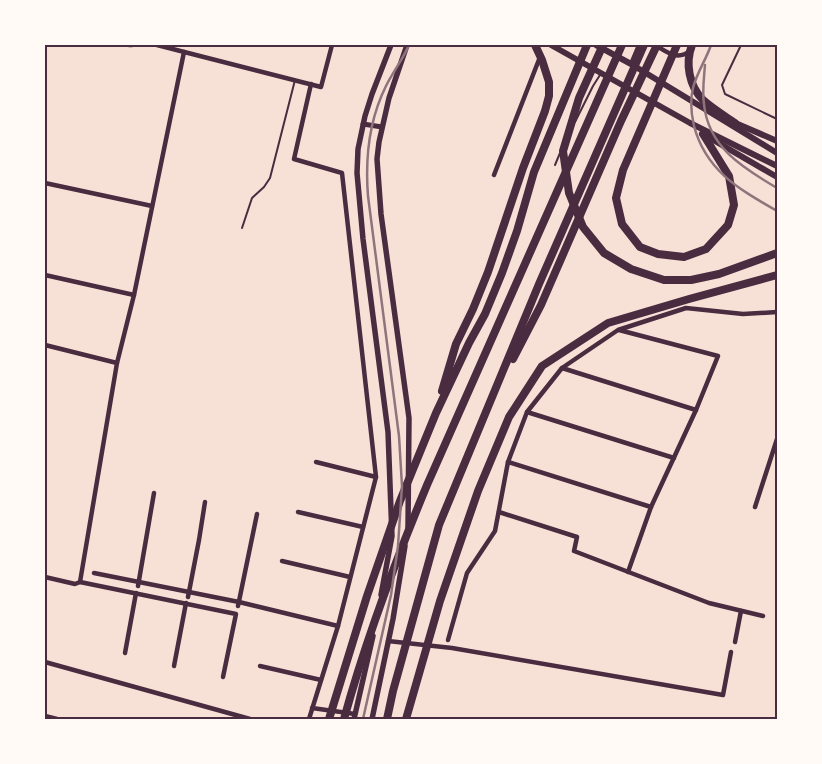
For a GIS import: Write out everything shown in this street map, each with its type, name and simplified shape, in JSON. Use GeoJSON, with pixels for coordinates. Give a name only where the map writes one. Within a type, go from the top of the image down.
{"type":"FeatureCollection","features":[{"type":"Feature","properties":{"kind":"highway"},"geometry":{"type":"LineString","coordinates":[[436,413],[456,344],[488,272],[523,168],[546,111],[549,82],[535,45]]}},
{"type":"Feature","properties":{"kind":"highway"},"geometry":{"type":"LineString","coordinates":[[329,719],[366,596],[400,500],[436,413],[485,314],[502,273],[517,231],[534,172],[587,45]]}},
{"type":"Feature","properties":{"kind":"highway"},"geometry":{"type":"LineString","coordinates":[[603,45],[579,98],[563,152],[569,193],[583,227],[604,254],[631,269],[664,280],[691,280],[719,274],[777,254]]}},
{"type":"Feature","properties":{"kind":"highway"},"geometry":{"type":"LineString","coordinates":[[344,719],[357,672],[406,535],[622,45]]}},
{"type":"Feature","properties":{"kind":"highway"},"geometry":{"type":"LineString","coordinates":[[387,719],[439,525],[486,409],[644,45]]}},
{"type":"Feature","properties":{"kind":"highway"},"geometry":{"type":"LineString","coordinates":[[486,409],[541,305],[656,45]]}},
{"type":"Feature","properties":{"kind":"highway"},"geometry":{"type":"LineString","coordinates":[[677,45],[623,170],[616,198],[622,224],[640,247],[658,254],[684,257],[706,249],[728,225],[734,205],[729,176],[703,134]]}},
{"type":"Feature","properties":{"kind":"highway"},"geometry":{"type":"LineString","coordinates":[[691,48],[688,66],[696,90],[706,102],[735,123]]}},
{"type":"Feature","properties":{"kind":"highway"},"geometry":{"type":"LineString","coordinates":[[406,719],[440,601],[478,491],[509,417],[542,366],[608,323],[777,275]]}},
{"type":"Feature","properties":{"kind":"main road"},"geometry":{"type":"LineString","coordinates":[[354,717],[377,616],[392,536],[388,432],[363,239],[357,173],[358,149],[372,94],[392,45]]}},
{"type":"Feature","properties":{"kind":"main road"},"geometry":{"type":"LineString","coordinates":[[372,719],[393,619],[408,529],[409,418],[378,176],[378,150],[382,127],[389,98],[407,45]]}},
{"type":"Feature","properties":{"kind":"main road"},"geometry":{"type":"LineString","coordinates":[[551,45],[690,123],[777,166]]}},
{"type":"Feature","properties":{"kind":"main road"},"geometry":{"type":"LineString","coordinates":[[596,45],[631,64],[777,153]]}},
{"type":"Feature","properties":{"kind":"main road"},"geometry":{"type":"LineString","coordinates":[[711,113],[777,141]]}},
{"type":"Feature","properties":{"kind":"main road"},"geometry":{"type":"LineString","coordinates":[[690,123],[703,134],[777,177]]}},
{"type":"Feature","properties":{"kind":"street"},"geometry":{"type":"LineString","coordinates":[[157,45],[321,87],[332,45]]}},
{"type":"Feature","properties":{"kind":"street"},"geometry":{"type":"LineString","coordinates":[[631,64],[638,45]]}},
{"type":"Feature","properties":{"kind":"street"},"geometry":{"type":"LineString","coordinates":[[656,45],[676,56],[684,56],[691,48]]}},
{"type":"Feature","properties":{"kind":"street"},"geometry":{"type":"LineString","coordinates":[[80,582],[117,363],[134,295],[184,52]]}},
{"type":"Feature","properties":{"kind":"street"},"geometry":{"type":"LineString","coordinates":[[494,175],[540,56]]}},
{"type":"Feature","properties":{"kind":"street"},"geometry":{"type":"LineString","coordinates":[[309,719],[338,626],[376,477],[342,173],[294,159],[310,84]]}},
{"type":"Feature","properties":{"kind":"street"},"geometry":{"type":"LineString","coordinates":[[363,124],[382,127]]}},
{"type":"Feature","properties":{"kind":"street"},"geometry":{"type":"LineString","coordinates":[[45,183],[152,206]]}},
{"type":"Feature","properties":{"kind":"street"},"geometry":{"type":"LineString","coordinates":[[45,275],[134,295]]}},
{"type":"Feature","properties":{"kind":"street"},"geometry":{"type":"LineString","coordinates":[[448,640],[467,573],[495,531],[508,462],[527,412],[562,368],[618,330],[686,308],[743,314],[777,312]]}},
{"type":"Feature","properties":{"kind":"street"},"geometry":{"type":"LineString","coordinates":[[618,330],[718,356],[696,410],[651,507],[628,572]]}},
{"type":"Feature","properties":{"kind":"street"},"geometry":{"type":"LineString","coordinates":[[45,344],[117,363]]}},
{"type":"Feature","properties":{"kind":"street"},"geometry":{"type":"LineString","coordinates":[[562,368],[696,410]]}},
{"type":"Feature","properties":{"kind":"street"},"geometry":{"type":"LineString","coordinates":[[527,412],[674,458]]}},
{"type":"Feature","properties":{"kind":"street"},"geometry":{"type":"LineString","coordinates":[[756,507],[777,439]]}},
{"type":"Feature","properties":{"kind":"street"},"geometry":{"type":"LineString","coordinates":[[316,462],[376,477]]}},
{"type":"Feature","properties":{"kind":"street"},"geometry":{"type":"LineString","coordinates":[[508,462],[651,507]]}},
{"type":"Feature","properties":{"kind":"street"},"geometry":{"type":"LineString","coordinates":[[138,584],[154,493]]}},
{"type":"Feature","properties":{"kind":"street"},"geometry":{"type":"LineString","coordinates":[[188,594],[205,502]]}},
{"type":"Feature","properties":{"kind":"street"},"geometry":{"type":"LineString","coordinates":[[298,512],[363,527]]}},
{"type":"Feature","properties":{"kind":"street"},"geometry":{"type":"LineString","coordinates":[[499,512],[577,537],[574,551],[709,603],[763,616]]}},
{"type":"Feature","properties":{"kind":"street"},"geometry":{"type":"LineString","coordinates":[[239,604],[257,514]]}},
{"type":"Feature","properties":{"kind":"street"},"geometry":{"type":"LineString","coordinates":[[282,561],[350,577]]}},
{"type":"Feature","properties":{"kind":"street"},"geometry":{"type":"LineString","coordinates":[[94,573],[338,626]]}},
{"type":"Feature","properties":{"kind":"street"},"geometry":{"type":"LineString","coordinates":[[45,578],[75,584],[80,582],[236,614],[223,677]]}},
{"type":"Feature","properties":{"kind":"street"},"geometry":{"type":"LineString","coordinates":[[125,653],[136,593]]}},
{"type":"Feature","properties":{"kind":"street"},"geometry":{"type":"LineString","coordinates":[[174,666],[186,603]]}},
{"type":"Feature","properties":{"kind":"street"},"geometry":{"type":"LineString","coordinates":[[735,642],[741,611]]}},
{"type":"Feature","properties":{"kind":"street"},"geometry":{"type":"LineString","coordinates":[[388,641],[452,648],[723,695],[731,652]]}},
{"type":"Feature","properties":{"kind":"street"},"geometry":{"type":"LineString","coordinates":[[45,662],[250,719]]}},
{"type":"Feature","properties":{"kind":"street"},"geometry":{"type":"LineString","coordinates":[[260,666],[321,680]]}},
{"type":"Feature","properties":{"kind":"street"},"geometry":{"type":"LineString","coordinates":[[312,708],[354,717]]}},
{"type":"Feature","properties":{"kind":"street"},"geometry":{"type":"LineString","coordinates":[[45,716],[57,719]]}},
{"type":"Feature","properties":{"kind":"lane"},"geometry":{"type":"LineString","coordinates":[[741,45],[722,85],[725,94],[777,119]]}},
{"type":"Feature","properties":{"kind":"lane"},"geometry":{"type":"LineString","coordinates":[[555,164],[601,73]]}},
{"type":"Feature","properties":{"kind":"lane"},"geometry":{"type":"LineString","coordinates":[[242,228],[252,198],[264,187],[270,178],[294,80]]}},
{"type":"Feature","properties":{"kind":"railway"},"geometry":{"type":"LineString","coordinates":[[363,719],[391,595],[398,546],[402,486],[399,436],[368,196],[368,153],[372,126],[380,99],[409,45]]}},
{"type":"Feature","properties":{"kind":"railway"},"geometry":{"type":"LineString","coordinates":[[711,45],[695,82],[691,97],[693,121],[699,142],[716,167],[726,177],[750,195],[777,211]]}},
{"type":"Feature","properties":{"kind":"railway"},"geometry":{"type":"LineString","coordinates":[[705,65],[703,99],[712,132],[729,155],[777,188]]}}]}
